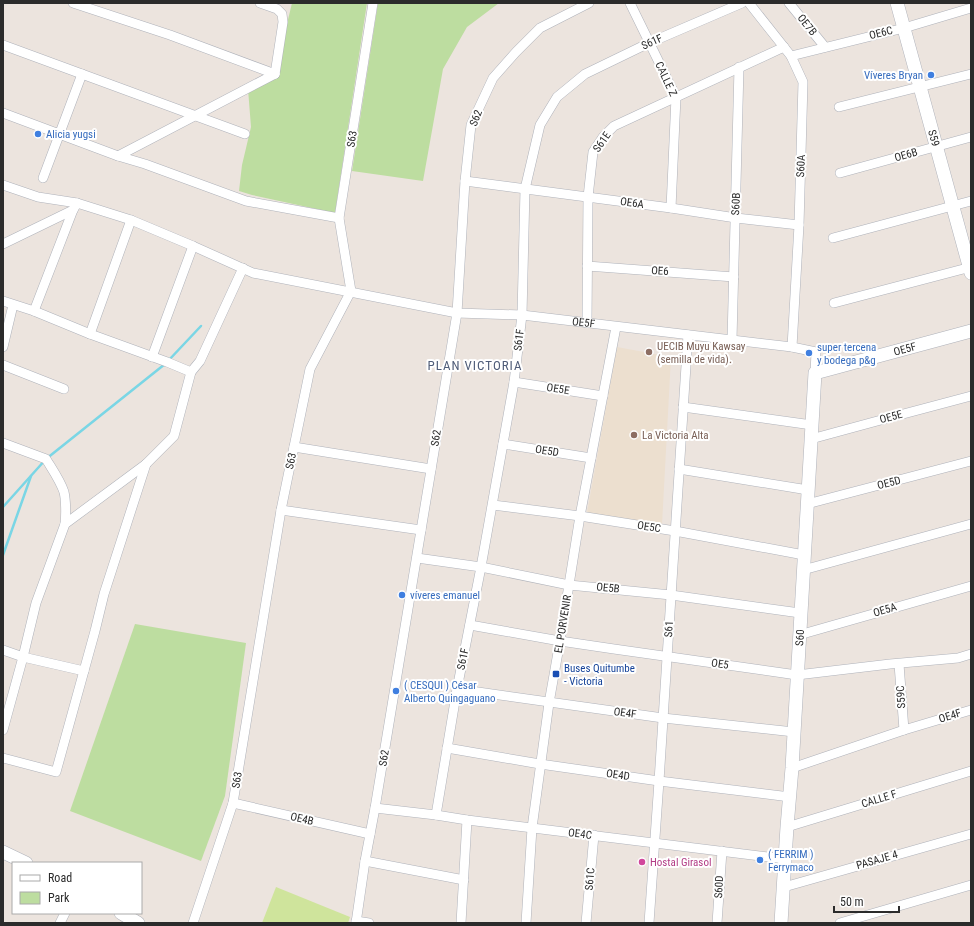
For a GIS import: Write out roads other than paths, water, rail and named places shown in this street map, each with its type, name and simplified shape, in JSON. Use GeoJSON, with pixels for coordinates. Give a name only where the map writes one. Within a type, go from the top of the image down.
{"type":"FeatureCollection","features":[{"type":"Feature","properties":{"kind":"street"},"geometry":{"type":"LineString","coordinates":[[73,3],[170,35],[275,74]]}},
{"type":"Feature","properties":{"kind":"street"},"geometry":{"type":"LineString","coordinates":[[260,3],[277,9],[282,14],[283,22],[275,74]]}},
{"type":"Feature","properties":{"kind":"street","name":"S63"},"geometry":{"type":"LineString","coordinates":[[192,923],[234,803],[281,510],[310,369],[351,292],[339,218],[373,3]]}},
{"type":"Feature","properties":{"kind":"street","name":"S62"},"geometry":{"type":"LineString","coordinates":[[356,922],[365,862],[376,808],[456,313],[465,182],[471,125],[493,78],[516,52],[540,28],[589,3]]}},
{"type":"Feature","properties":{"kind":"street","name":"CALLE Z"},"geometry":{"type":"LineString","coordinates":[[630,3],[676,97],[671,208]]}},
{"type":"Feature","properties":{"kind":"street","name":"S61F"},"geometry":{"type":"LineString","coordinates":[[436,815],[457,689],[482,567],[514,382],[522,315],[525,189],[540,124],[557,97],[585,74],[649,43],[742,3]]}},
{"type":"Feature","properties":{"kind":"street","name":"S60A"},"geometry":{"type":"LineString","coordinates":[[750,3],[791,56],[803,82],[799,225],[792,347]]}},
{"type":"Feature","properties":{"kind":"street","name":"OE7B"},"geometry":{"type":"LineString","coordinates":[[789,3],[825,47]]}},
{"type":"Feature","properties":{"kind":"street","name":"S59"},"geometry":{"type":"LineString","coordinates":[[897,3],[970,269]]}},
{"type":"Feature","properties":{"kind":"street","name":"OE6C"},"geometry":{"type":"LineString","coordinates":[[791,56],[904,28],[971,8]]}},
{"type":"Feature","properties":{"kind":"street"},"geometry":{"type":"LineString","coordinates":[[3,45],[245,134]]}},
{"type":"Feature","properties":{"kind":"street","name":"S61E"},"geometry":{"type":"LineString","coordinates":[[587,323],[588,197],[593,152],[602,137],[614,126],[784,47]]}},
{"type":"Feature","properties":{"kind":"street","name":"S60B"},"geometry":{"type":"LineString","coordinates":[[732,340],[739,67]]}},
{"type":"Feature","properties":{"kind":"street"},"geometry":{"type":"LineString","coordinates":[[44,178],[82,74]]}},
{"type":"Feature","properties":{"kind":"street"},"geometry":{"type":"LineString","coordinates":[[118,156],[275,74]]}},
{"type":"Feature","properties":{"kind":"street"},"geometry":{"type":"LineString","coordinates":[[839,108],[971,74]]}},
{"type":"Feature","properties":{"kind":"street"},"geometry":{"type":"LineString","coordinates":[[3,113],[118,156],[145,164],[246,201],[339,218]]}},
{"type":"Feature","properties":{"kind":"street","name":"OE6B"},"geometry":{"type":"LineString","coordinates":[[840,173],[971,137]]}},
{"type":"Feature","properties":{"kind":"street","name":"OE6A"},"geometry":{"type":"LineString","coordinates":[[465,182],[799,225]]}},
{"type":"Feature","properties":{"kind":"street","name":"OE5F"},"geometry":{"type":"LineString","coordinates":[[3,185],[38,197],[131,220],[253,273],[456,313],[522,315],[792,347],[816,352]]}},
{"type":"Feature","properties":{"kind":"street"},"geometry":{"type":"LineString","coordinates":[[833,238],[971,201]]}},
{"type":"Feature","properties":{"kind":"street"},"geometry":{"type":"LineString","coordinates":[[3,244],[75,207]]}},
{"type":"Feature","properties":{"kind":"street"},"geometry":{"type":"LineString","coordinates":[[34,312],[75,207]]}},
{"type":"Feature","properties":{"kind":"street"},"geometry":{"type":"LineString","coordinates":[[90,334],[131,220]]}},
{"type":"Feature","properties":{"kind":"street"},"geometry":{"type":"LineString","coordinates":[[152,357],[193,246]]}},
{"type":"Feature","properties":{"kind":"street","name":"OE6"},"geometry":{"type":"LineString","coordinates":[[587,266],[734,277]]}},
{"type":"Feature","properties":{"kind":"street"},"geometry":{"type":"LineString","coordinates":[[64,524],[146,464],[174,436],[191,372],[200,361],[243,268]]}},
{"type":"Feature","properties":{"kind":"street"},"geometry":{"type":"LineString","coordinates":[[834,303],[970,269]]}},
{"type":"Feature","properties":{"kind":"street"},"geometry":{"type":"LineString","coordinates":[[3,301],[191,372]]}},
{"type":"Feature","properties":{"kind":"street"},"geometry":{"type":"LineString","coordinates":[[3,347],[13,305]]}},
{"type":"Feature","properties":{"kind":"street","name":"EL PORVENIR"},"geometry":{"type":"LineString","coordinates":[[526,923],[532,828],[549,703],[570,584],[580,516],[616,327]]}},
{"type":"Feature","properties":{"kind":"street","name":"OE5F"},"geometry":{"type":"LineString","coordinates":[[815,373],[971,331]]}},
{"type":"Feature","properties":{"kind":"street","name":"S61"},"geometry":{"type":"LineString","coordinates":[[649,923],[688,335]]}},
{"type":"Feature","properties":{"kind":"street","name":"S60"},"geometry":{"type":"LineString","coordinates":[[781,923],[792,768],[816,352]]}},
{"type":"Feature","properties":{"kind":"street"},"geometry":{"type":"LineString","coordinates":[[3,365],[64,389]]}},
{"type":"Feature","properties":{"kind":"street","name":"OE5E"},"geometry":{"type":"LineString","coordinates":[[514,382],[603,396]]}},
{"type":"Feature","properties":{"kind":"street","name":"OE5E"},"geometry":{"type":"LineString","coordinates":[[811,439],[971,396]]}},
{"type":"Feature","properties":{"kind":"street"},"geometry":{"type":"LineString","coordinates":[[683,407],[812,425]]}},
{"type":"Feature","properties":{"kind":"street"},"geometry":{"type":"LineString","coordinates":[[3,443],[46,458],[64,493],[66,517],[36,603],[3,730]]}},
{"type":"Feature","properties":{"kind":"street","name":"OE5D"},"geometry":{"type":"LineString","coordinates":[[503,444],[591,458]]}},
{"type":"Feature","properties":{"kind":"street"},"geometry":{"type":"LineString","coordinates":[[294,447],[431,469]]}},
{"type":"Feature","properties":{"kind":"street","name":"OE5D"},"geometry":{"type":"LineString","coordinates":[[807,504],[971,461]]}},
{"type":"Feature","properties":{"kind":"street"},"geometry":{"type":"LineString","coordinates":[[3,758],[56,772],[104,594],[146,464]]}},
{"type":"Feature","properties":{"kind":"street"},"geometry":{"type":"LineString","coordinates":[[679,470],[808,490]]}},
{"type":"Feature","properties":{"kind":"street","name":"OE5C"},"geometry":{"type":"LineString","coordinates":[[493,505],[580,516],[675,531],[804,555]]}},
{"type":"Feature","properties":{"kind":"street"},"geometry":{"type":"LineString","coordinates":[[281,510],[421,530]]}},
{"type":"Feature","properties":{"kind":"street"},"geometry":{"type":"LineString","coordinates":[[804,570],[971,524]]}},
{"type":"Feature","properties":{"kind":"street","name":"OE5B"},"geometry":{"type":"LineString","coordinates":[[416,558],[482,567],[570,584],[671,595],[800,613]]}},
{"type":"Feature","properties":{"kind":"street","name":"OE5A"},"geometry":{"type":"LineString","coordinates":[[799,635],[971,586]]}},
{"type":"Feature","properties":{"kind":"street","name":"OE5"},"geometry":{"type":"LineString","coordinates":[[470,625],[560,641],[797,675],[958,658],[971,654]]}},
{"type":"Feature","properties":{"kind":"street"},"geometry":{"type":"LineString","coordinates":[[3,650],[23,657],[84,671]]}},
{"type":"Feature","properties":{"kind":"street","name":"S59C"},"geometry":{"type":"LineString","coordinates":[[899,664],[904,730]]}},
{"type":"Feature","properties":{"kind":"street","name":"OE4F"},"geometry":{"type":"LineString","coordinates":[[457,689],[663,718],[794,732]]}},
{"type":"Feature","properties":{"kind":"street","name":"OE4F"},"geometry":{"type":"LineString","coordinates":[[792,768],[904,730],[971,710]]}},
{"type":"Feature","properties":{"kind":"street","name":"OE4D"},"geometry":{"type":"LineString","coordinates":[[447,748],[540,764],[659,781],[790,797]]}},
{"type":"Feature","properties":{"kind":"street","name":"CALLE F"},"geometry":{"type":"LineString","coordinates":[[787,827],[971,772]]}},
{"type":"Feature","properties":{"kind":"street","name":"OE4B"},"geometry":{"type":"LineString","coordinates":[[234,803],[370,834]]}},
{"type":"Feature","properties":{"kind":"street","name":"OE4C"},"geometry":{"type":"LineString","coordinates":[[376,808],[785,859]]}},
{"type":"Feature","properties":{"kind":"street"},"geometry":{"type":"LineString","coordinates":[[461,923],[467,820]]}},
{"type":"Feature","properties":{"kind":"street","name":"PASAJE 4"},"geometry":{"type":"LineString","coordinates":[[784,886],[971,834]]}},
{"type":"Feature","properties":{"kind":"street","name":"S61C"},"geometry":{"type":"LineString","coordinates":[[586,923],[594,835]]}},
{"type":"Feature","properties":{"kind":"street","name":"S60D"},"geometry":{"type":"LineString","coordinates":[[717,923],[722,851]]}},
{"type":"Feature","properties":{"kind":"street"},"geometry":{"type":"LineString","coordinates":[[3,852],[24,862]]}},
{"type":"Feature","properties":{"kind":"street"},"geometry":{"type":"LineString","coordinates":[[365,862],[464,880]]}},
{"type":"Feature","properties":{"kind":"street"},"geometry":{"type":"LineString","coordinates":[[840,923],[971,885]]}},
{"type":"Feature","properties":{"kind":"street"},"geometry":{"type":"LineString","coordinates":[[60,923],[64,914]]}},
{"type":"Feature","properties":{"kind":"street"},"geometry":{"type":"LineString","coordinates":[[123,914],[138,923]]}},
{"type":"Feature","properties":{"kind":"street"},"geometry":{"type":"LineString","coordinates":[[356,922],[369,923]]}},
{"type":"Feature","properties":{"kind":"waterway"},"geometry":{"type":"LineString","coordinates":[[168,361],[201,326]]}},
{"type":"Feature","properties":{"kind":"waterway"},"geometry":{"type":"LineString","coordinates":[[3,507],[46,459],[165,364]]}},
{"type":"Feature","properties":{"kind":"waterway"},"geometry":{"type":"LineString","coordinates":[[3,555],[31,476]]}},
{"type":"Feature","properties":{"kind":"place","name":"Víveres Bryan"},"geometry":{"type":"Point","coordinates":[931,75]}},
{"type":"Feature","properties":{"kind":"place","name":"Alicia yugsi"},"geometry":{"type":"Point","coordinates":[38,134]}},
{"type":"Feature","properties":{"kind":"place","name":"UECIB Muyu Kawsay (semilla de vida)."},"geometry":{"type":"Point","coordinates":[649,352]}},
{"type":"Feature","properties":{"kind":"place","name":"super tercena y bodega p&g"},"geometry":{"type":"Point","coordinates":[809,353]}},
{"type":"Feature","properties":{"kind":"place","name":"La Victoria Alta"},"geometry":{"type":"Point","coordinates":[634,435]}},
{"type":"Feature","properties":{"kind":"place","name":"víveres emanuel"},"geometry":{"type":"Point","coordinates":[402,595]}},
{"type":"Feature","properties":{"kind":"place","name":"Buses Quitumbe - Victoria"},"geometry":{"type":"Point","coordinates":[556,674]}},
{"type":"Feature","properties":{"kind":"place","name":"( CESQUI ) César Alberto Quingaguano"},"geometry":{"type":"Point","coordinates":[396,691]}},
{"type":"Feature","properties":{"kind":"place","name":"( FERRIM ) Ferrymaco"},"geometry":{"type":"Point","coordinates":[760,860]}},
{"type":"Feature","properties":{"kind":"place","name":"Hostal Girasol"},"geometry":{"type":"Point","coordinates":[642,862]}},
{"type":"Feature","properties":{"kind":"district","name":"PLAN VICTORIA"},"geometry":{"type":"Point","coordinates":[475,365]}}]}
